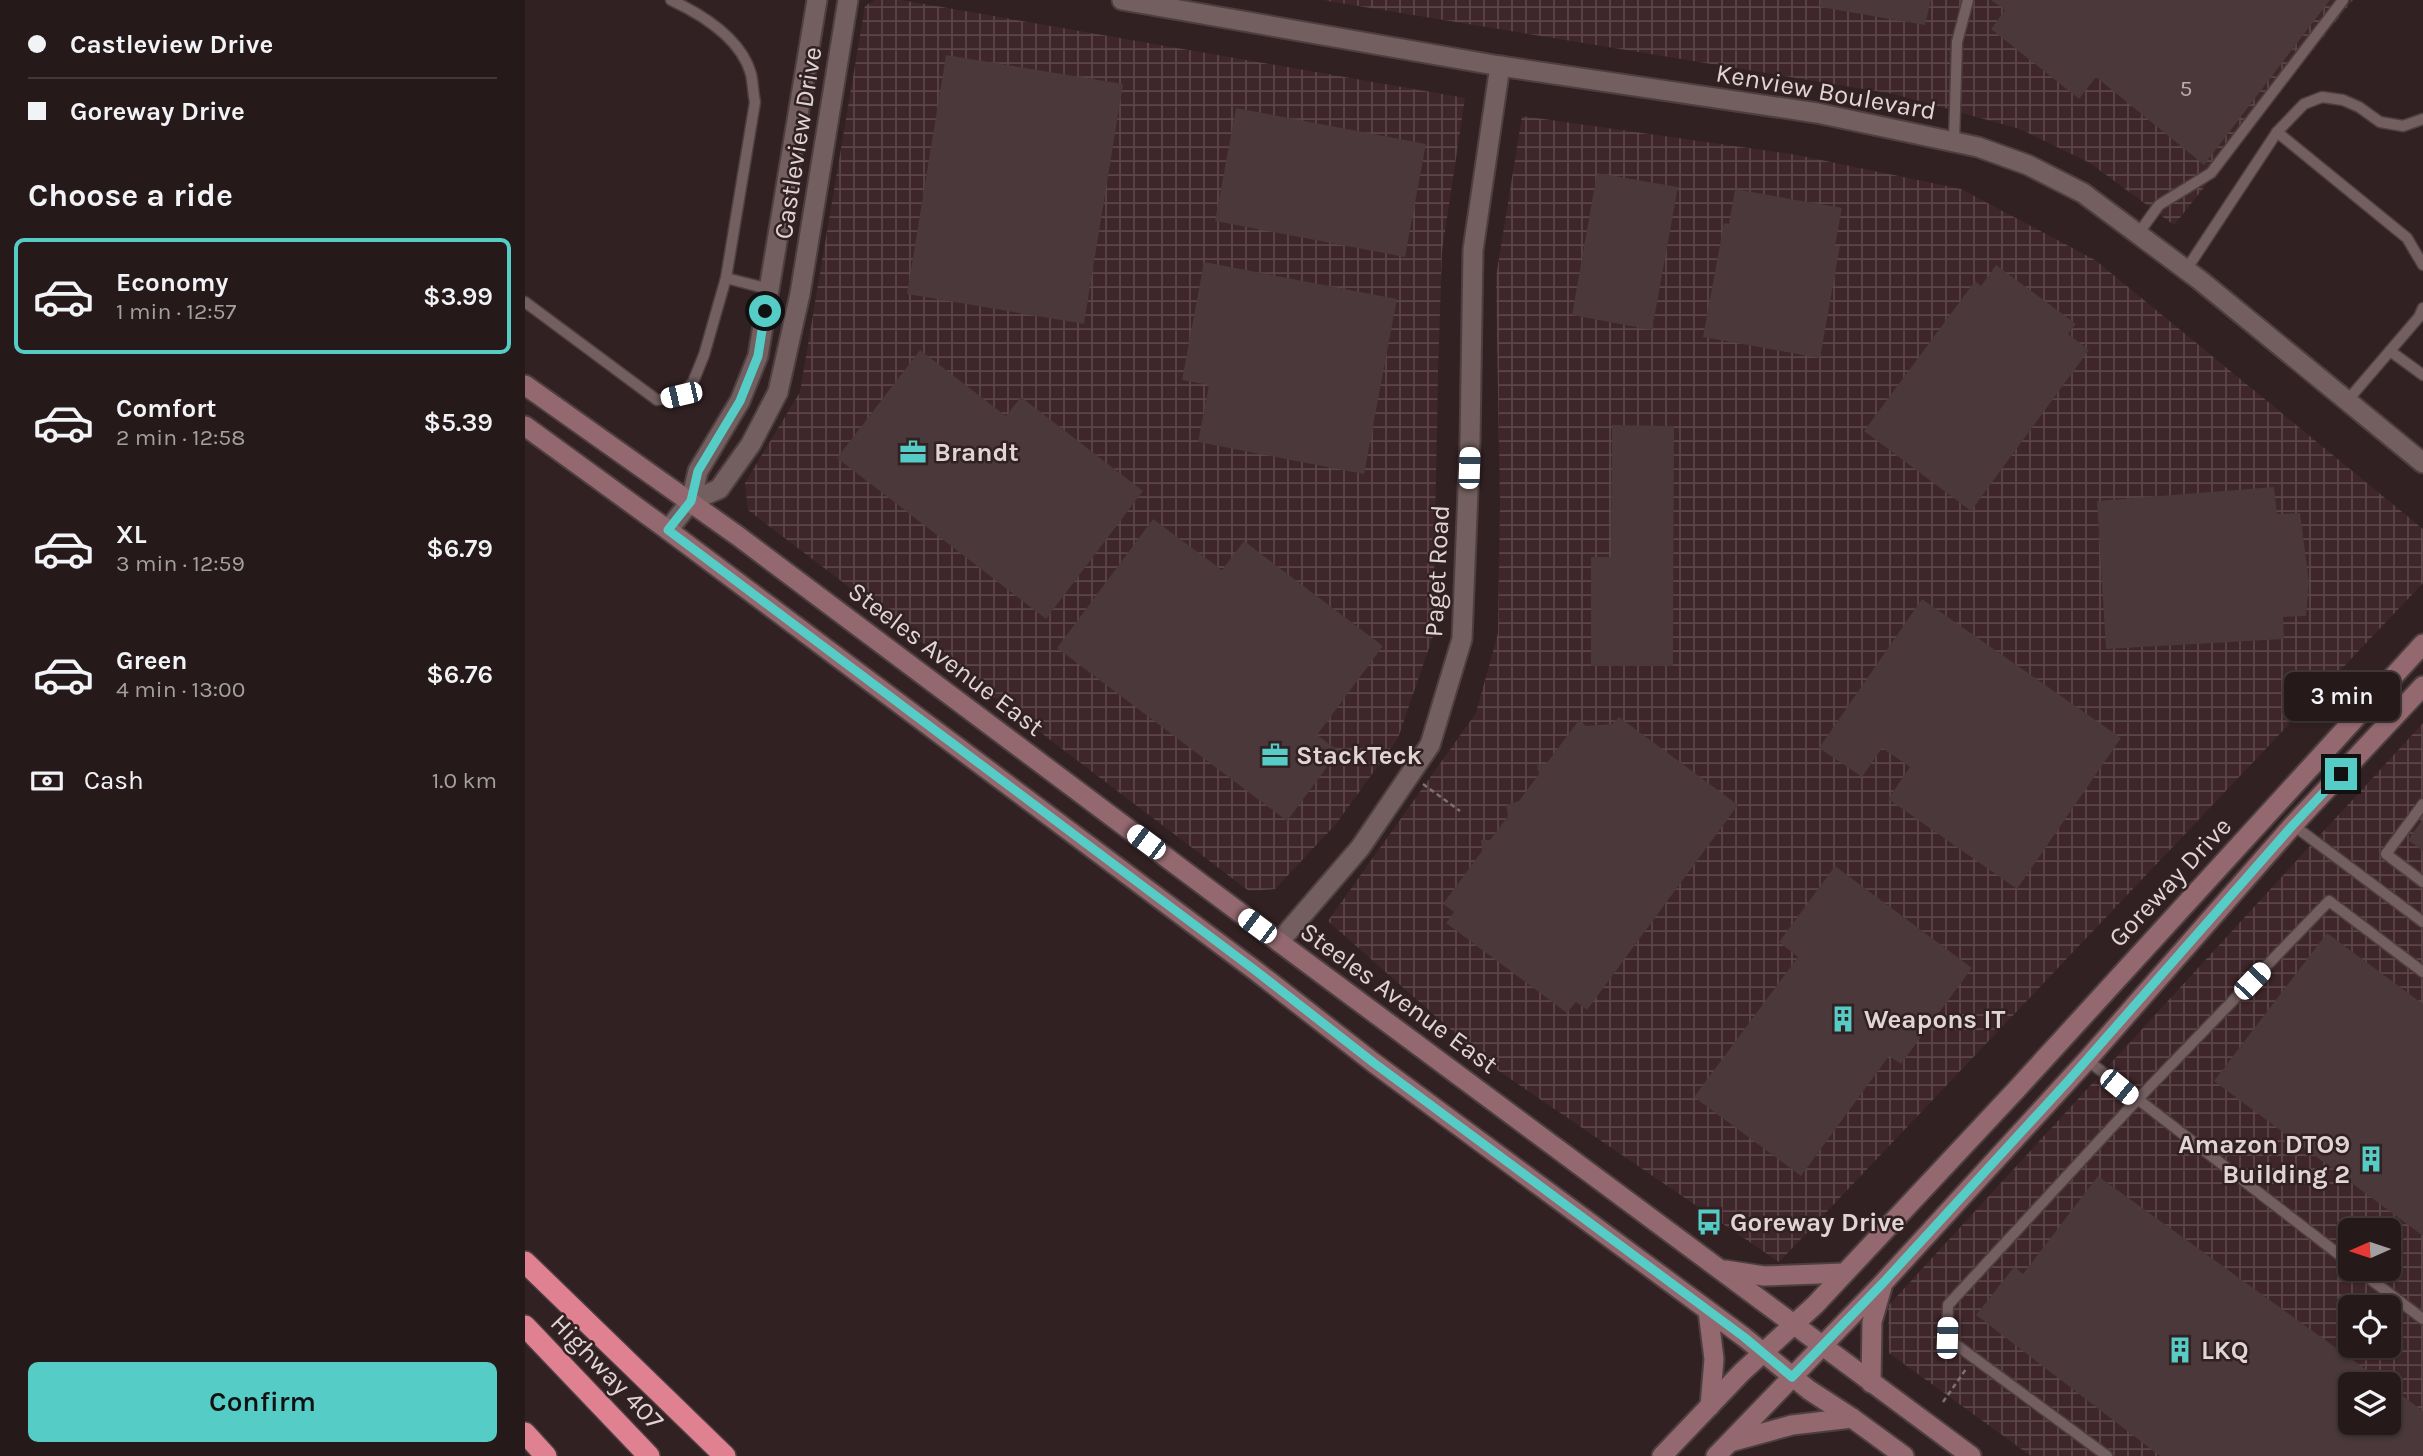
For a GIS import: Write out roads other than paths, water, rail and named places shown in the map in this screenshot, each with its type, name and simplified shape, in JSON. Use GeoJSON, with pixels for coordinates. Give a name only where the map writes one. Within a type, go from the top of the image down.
{"type":"FeatureCollection","features":[{"type":"Feature","properties":{"kind":"highway"},"geometry":{"type":"LineString","coordinates":[[525,1262],[725,1456]]}},
{"type":"Feature","properties":{"kind":"highway","name":"Highway 407"},"geometry":{"type":"LineString","coordinates":[[525,1326],[649,1456]]}},
{"type":"Feature","properties":{"kind":"highway"},"geometry":{"type":"LineString","coordinates":[[525,1433],[546,1456]]}},
{"type":"Feature","properties":{"kind":"main road","name":"Steeles Avenue East"},"geometry":{"type":"LineString","coordinates":[[525,385],[691,501],[1822,1348],[1971,1456]]}},
{"type":"Feature","properties":{"kind":"main road"},"geometry":{"type":"LineString","coordinates":[[525,426],[668,530],[1245,963],[1792,1377],[1904,1456]]}},
{"type":"Feature","properties":{"kind":"main road","name":"Goreway Drive"},"geometry":{"type":"LineString","coordinates":[[1662,1456],[1763,1353],[1815,1305],[2016,1090],[2423,644]]}},
{"type":"Feature","properties":{"kind":"main road","name":"Goreway Drive"},"geometry":{"type":"LineString","coordinates":[[1722,1449],[1883,1283],[2087,1060],[2293,825],[2423,686]]}},
{"type":"Feature","properties":{"kind":"main road"},"geometry":{"type":"LineString","coordinates":[[1720,1270],[1764,1276],[1844,1273]]}},
{"type":"Feature","properties":{"kind":"main road"},"geometry":{"type":"LineString","coordinates":[[1871,1383],[1873,1322],[1883,1283]]}},
{"type":"Feature","properties":{"kind":"main road"},"geometry":{"type":"LineString","coordinates":[[1708,1311],[1714,1359],[1710,1406]]}},
{"type":"Feature","properties":{"kind":"main road"},"geometry":{"type":"LineString","coordinates":[[1722,1449],[1792,1424],[1852,1418]]}},
{"type":"Feature","properties":{"kind":"street","name":"Castleview Drive"},"geometry":{"type":"LineString","coordinates":[[668,530],[691,501],[698,471],[740,401],[758,356],[817,0]]}},
{"type":"Feature","properties":{"kind":"street","name":"Castleview Drive"},"geometry":{"type":"LineString","coordinates":[[691,501],[719,489],[757,434],[778,392],[800,294],[848,0]]}},
{"type":"Feature","properties":{"kind":"street","name":"Kenview Boulevard"},"geometry":{"type":"LineString","coordinates":[[1122,0],[1500,66],[1817,113],[1954,142],[2015,161],[2083,192],[2186,270],[2423,463]]}},
{"type":"Feature","properties":{"kind":"street","name":"Paget Road"},"geometry":{"type":"LineString","coordinates":[[1279,942],[1360,848],[1430,745],[1462,639],[1470,440],[1473,250],[1500,66]]}},
{"type":"Feature","properties":{"kind":"street"},"geometry":{"type":"LineString","coordinates":[[769,289],[800,294]]}},
{"type":"Feature","properties":{"kind":"lane"},"geometry":{"type":"LineString","coordinates":[[525,302],[657,400],[681,395],[693,382],[704,355],[726,278],[755,102],[751,73],[735,44],[699,13],[671,0]]}},
{"type":"Feature","properties":{"kind":"lane"},"geometry":{"type":"LineString","coordinates":[[1954,142],[1957,42],[1968,0]]}},
{"type":"Feature","properties":{"kind":"lane"},"geometry":{"type":"LineString","coordinates":[[2137,234],[2159,205],[2211,173],[2343,0]]}},
{"type":"Feature","properties":{"kind":"lane"},"geometry":{"type":"LineString","coordinates":[[2186,270],[2277,132],[2304,104],[2322,97],[2343,100],[2359,107],[2380,122],[2403,126],[2423,119]]}},
{"type":"Feature","properties":{"kind":"lane"},"geometry":{"type":"LineString","coordinates":[[2277,132],[2407,238],[2423,265]]}},
{"type":"Feature","properties":{"kind":"lane"},"geometry":{"type":"LineString","coordinates":[[726,278],[769,289]]}},
{"type":"Feature","properties":{"kind":"lane"},"geometry":{"type":"LineString","coordinates":[[2347,401],[2419,317],[2423,308]]}},
{"type":"Feature","properties":{"kind":"lane"},"geometry":{"type":"LineString","coordinates":[[2390,351],[2423,375]]}},
{"type":"Feature","properties":{"kind":"lane"},"geometry":{"type":"LineString","coordinates":[[2423,804],[2386,854],[2423,882]]}},
{"type":"Feature","properties":{"kind":"lane"},"geometry":{"type":"LineString","coordinates":[[2293,825],[2423,922]]}},
{"type":"Feature","properties":{"kind":"lane"},"geometry":{"type":"LineString","coordinates":[[2107,1456],[1947,1338],[1948,1305],[2136,1101],[2329,901],[2423,972]]}},
{"type":"Feature","properties":{"kind":"lane"},"geometry":{"type":"LineString","coordinates":[[2087,1060],[2136,1101],[2338,1254]]}},
{"type":"Feature","properties":{"kind":"lane"},"geometry":{"type":"LineString","coordinates":[[2373,1281],[2423,1319]]}},
{"type":"Feature","properties":{"kind":"place","name":"Brandt"},"geometry":{"type":"Point","coordinates":[913,452]}},
{"type":"Feature","properties":{"kind":"place","name":"StackTeck"},"geometry":{"type":"Point","coordinates":[1275,755]}},
{"type":"Feature","properties":{"kind":"place","name":"Weapons IT"},"geometry":{"type":"Point","coordinates":[1843,1019]}},
{"type":"Feature","properties":{"kind":"place","name":"Amazon DTO9 Building 2"},"geometry":{"type":"Point","coordinates":[2371,1159]}},
{"type":"Feature","properties":{"kind":"place","name":"Goreway Drive"},"geometry":{"type":"Point","coordinates":[1709,1222]}},
{"type":"Feature","properties":{"kind":"place","name":"LKQ"},"geometry":{"type":"Point","coordinates":[2180,1350]}}]}
